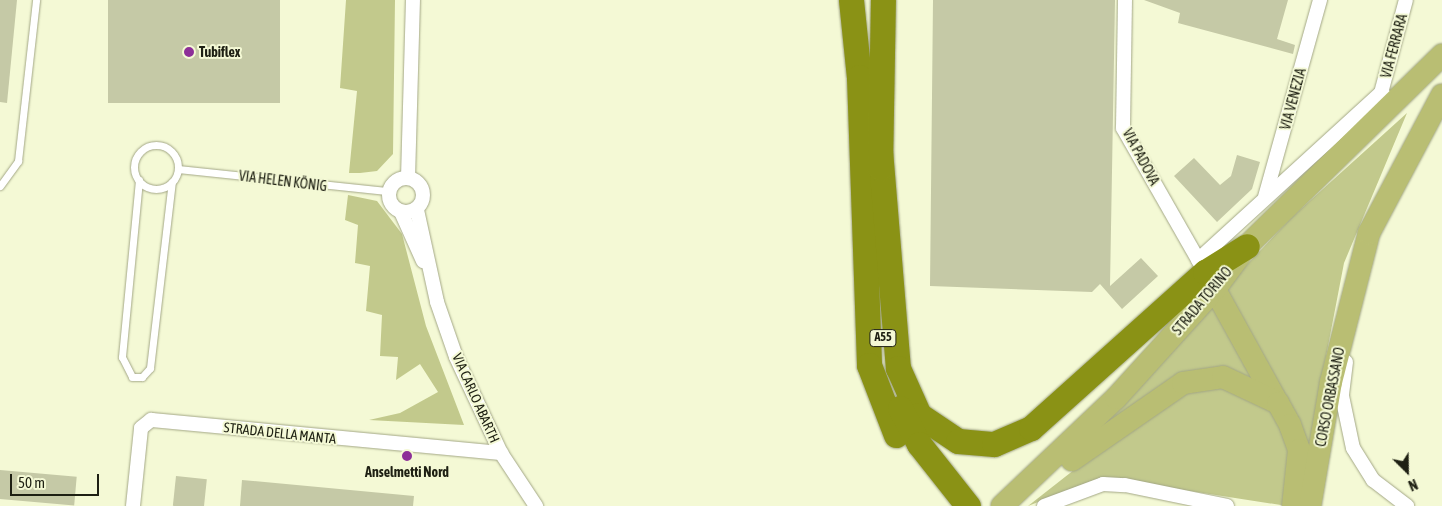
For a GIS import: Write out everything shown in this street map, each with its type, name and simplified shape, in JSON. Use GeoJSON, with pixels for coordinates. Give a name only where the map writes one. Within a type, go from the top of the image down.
{"type":"FeatureCollection","features":[{"type":"Feature","properties":{"kind":"highway"},"geometry":{"type":"LineString","coordinates":[[851,0],[859,76]]}},
{"type":"Feature","properties":{"kind":"highway","name":"A55"},"geometry":{"type":"LineString","coordinates":[[878,2],[859,76],[870,365],[898,440],[960,505]]}},
{"type":"Feature","properties":{"kind":"highway","name":"A55"},"geometry":{"type":"LineString","coordinates":[[878,2],[881,314],[887,368],[899,406],[919,444],[960,505]]}},
{"type":"Feature","properties":{"kind":"highway"},"geometry":{"type":"LineString","coordinates":[[880,150],[891,242],[892,335],[898,368],[914,408],[948,438],[994,444],[1027,431],[1206,273],[1247,246]]}},
{"type":"Feature","properties":{"kind":"main road","name":"STRADA TORINO"},"geometry":{"type":"LineString","coordinates":[[1247,246],[1387,97],[1442,55]]}},
{"type":"Feature","properties":{"kind":"main road","name":"CORSO ORBASSANO"},"geometry":{"type":"LineString","coordinates":[[1302,502],[1352,288],[1391,184],[1442,95]]}},
{"type":"Feature","properties":{"kind":"main road"},"geometry":{"type":"LineString","coordinates":[[1206,273],[1278,403],[1299,450],[1302,502]]}},
{"type":"Feature","properties":{"kind":"main road","name":"STRADA TORINO"},"geometry":{"type":"LineString","coordinates":[[1006,503],[1116,398],[1206,273]]}},
{"type":"Feature","properties":{"kind":"main road"},"geometry":{"type":"LineString","coordinates":[[1006,503],[1182,383],[1223,377],[1278,403]]}},
{"type":"Feature","properties":{"kind":"street"},"geometry":{"type":"LineString","coordinates":[[389,191],[394,183],[408,178],[413,0]]}},
{"type":"Feature","properties":{"kind":"street","name":"VIA PADOVA"},"geometry":{"type":"LineString","coordinates":[[1125,0],[1123,128],[1206,273]]}},
{"type":"Feature","properties":{"kind":"street","name":"VIA VENEZIA"},"geometry":{"type":"LineString","coordinates":[[1265,198],[1320,0]]}},
{"type":"Feature","properties":{"kind":"street","name":"VIA FERRARA"},"geometry":{"type":"LineString","coordinates":[[1387,97],[1406,0]]}},
{"type":"Feature","properties":{"kind":"street","name":"STRADA TORINO"},"geometry":{"type":"LineString","coordinates":[[1206,273],[1265,198],[1387,97]]}},
{"type":"Feature","properties":{"kind":"street","name":"VIA CARLO ABARTH"},"geometry":{"type":"LineString","coordinates":[[408,178],[419,183],[424,194],[417,210],[432,283]]}},
{"type":"Feature","properties":{"kind":"street","name":"VIA CARLO ABARTH"},"geometry":{"type":"LineString","coordinates":[[389,191],[392,206],[401,212],[432,283],[456,357],[501,453],[536,506]]}},
{"type":"Feature","properties":{"kind":"street"},"geometry":{"type":"LineString","coordinates":[[401,212],[417,210]]}},
{"type":"Feature","properties":{"kind":"street","name":"CORSO ORBASSANO"},"geometry":{"type":"LineString","coordinates":[[1352,288],[1354,325],[1342,396],[1347,431],[1373,480],[1407,506]]}},
{"type":"Feature","properties":{"kind":"street","name":"STRADA DELLA MANTA"},"geometry":{"type":"LineString","coordinates":[[133,506],[141,428],[151,420],[501,453]]}},
{"type":"Feature","properties":{"kind":"street"},"geometry":{"type":"LineString","coordinates":[[1044,506],[1103,484],[1125,484],[1227,506]]}},
{"type":"Feature","properties":{"kind":"lane"},"geometry":{"type":"LineString","coordinates":[[0,186],[18,161],[36,0]]}},
{"type":"Feature","properties":{"kind":"lane"},"geometry":{"type":"LineString","coordinates":[[150,146],[170,150],[178,169],[172,182],[150,368],[142,377],[132,377],[122,357],[139,180],[135,160],[150,146]]}},
{"type":"Feature","properties":{"kind":"lane","name":"VIA HELEN KÖNIG"},"geometry":{"type":"LineString","coordinates":[[178,169],[389,191]]}},
{"type":"Feature","properties":{"kind":"lane"},"geometry":{"type":"LineString","coordinates":[[139,180],[151,188],[172,182]]}},
{"type":"Feature","properties":{"kind":"green space"},"geometry":{"type":"Polygon","coordinates":[[[346,0],[395,0],[393,154],[377,171],[349,173],[357,91],[340,88],[346,0]]]}},
{"type":"Feature","properties":{"kind":"green space"},"geometry":{"type":"Polygon","coordinates":[[[1407,113],[1344,263],[1309,445],[1223,290],[1292,217],[1407,113]]]}},
{"type":"Feature","properties":{"kind":"green space"},"geometry":{"type":"Polygon","coordinates":[[[348,195],[377,201],[402,234],[426,326],[464,425],[369,420],[400,413],[438,392],[420,364],[396,380],[398,357],[380,356],[382,315],[366,311],[370,266],[355,263],[358,225],[345,220],[348,195]]]}},
{"type":"Feature","properties":{"kind":"green space"},"geometry":{"type":"Polygon","coordinates":[[[1214,300],[1258,380],[1238,373],[1099,428],[1214,300]]]}},
{"type":"Feature","properties":{"kind":"green space"},"geometry":{"type":"Polygon","coordinates":[[[1209,384],[1268,405],[1292,451],[1287,506],[1126,481],[1094,480],[1028,506],[1158,404],[1209,384]]]}},
{"type":"Feature","properties":{"kind":"building"},"geometry":{"type":"Polygon","coordinates":[[[0,0],[17,0],[7,103],[0,102],[0,0]]]}},
{"type":"Feature","properties":{"kind":"building","name":"Tubiflex"},"geometry":{"type":"Polygon","coordinates":[[[108,0],[280,0],[280,103],[108,103],[108,0]]]}},
{"type":"Feature","properties":{"kind":"building"},"geometry":{"type":"Polygon","coordinates":[[[933,0],[1115,0],[1110,286],[1141,258],[1158,276],[1122,309],[1100,284],[1092,292],[930,286],[933,0]]]}},
{"type":"Feature","properties":{"kind":"building"},"geometry":{"type":"Polygon","coordinates":[[[1144,0],[1288,0],[1277,39],[1295,45],[1293,54],[1178,23],[1180,13],[1144,0]]]}},
{"type":"Feature","properties":{"kind":"building"},"geometry":{"type":"Polygon","coordinates":[[[1237,155],[1260,162],[1252,189],[1217,222],[1174,176],[1194,158],[1220,185],[1231,176],[1237,155]]]}},
{"type":"Feature","properties":{"kind":"building"},"geometry":{"type":"Polygon","coordinates":[[[0,470],[77,477],[74,506],[0,499],[0,470]]]}},
{"type":"Feature","properties":{"kind":"building"},"geometry":{"type":"Polygon","coordinates":[[[176,476],[207,479],[204,506],[173,506],[176,476]]]}},
{"type":"Feature","properties":{"kind":"building"},"geometry":{"type":"Polygon","coordinates":[[[242,480],[414,496],[413,506],[240,506],[242,480]]]}},
{"type":"Feature","properties":{"kind":"place","name":"Tubiflex"},"geometry":{"type":"Point","coordinates":[189,52]}},
{"type":"Feature","properties":{"kind":"place","name":"Anselmetti Nord"},"geometry":{"type":"Point","coordinates":[407,456]}}]}
